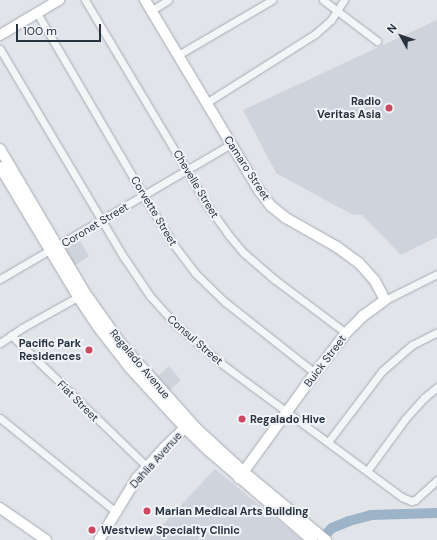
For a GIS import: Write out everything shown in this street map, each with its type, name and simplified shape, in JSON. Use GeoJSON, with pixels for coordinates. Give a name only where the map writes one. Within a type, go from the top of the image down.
{"type":"FeatureCollection","features":[{"type":"Feature","properties":{"kind":"street"},"geometry":{"type":"LineString","coordinates":[[0,35],[59,0]]}},
{"type":"Feature","properties":{"kind":"street","name":"Chevelle Street"},"geometry":{"type":"LineString","coordinates":[[85,0],[219,222],[244,253],[274,279],[346,333]]}},
{"type":"Feature","properties":{"kind":"street","name":"Camaro Street"},"geometry":{"type":"LineString","coordinates":[[145,0],[230,144],[258,189],[271,206],[286,218],[337,247],[359,263],[375,281],[385,300]]}},
{"type":"Feature","properties":{"kind":"street"},"geometry":{"type":"LineString","coordinates":[[152,10],[168,0]]}},
{"type":"Feature","properties":{"kind":"street"},"geometry":{"type":"LineString","coordinates":[[178,55],[272,0]]}},
{"type":"Feature","properties":{"kind":"street"},"geometry":{"type":"LineString","coordinates":[[323,0],[377,41]]}},
{"type":"Feature","properties":{"kind":"street"},"geometry":{"type":"LineString","coordinates":[[206,103],[315,34],[338,11],[344,0]]}},
{"type":"Feature","properties":{"kind":"street","name":"Corvette Street"},"geometry":{"type":"LineString","coordinates":[[38,13],[174,245],[209,288],[244,319],[315,373]]}},
{"type":"Feature","properties":{"kind":"street","name":"Consul Street"},"geometry":{"type":"LineString","coordinates":[[0,49],[136,276],[175,324],[204,350],[402,497],[411,501],[420,497],[437,480]]}},
{"type":"Feature","properties":{"kind":"street","name":"Coronet Street"},"geometry":{"type":"LineString","coordinates":[[1,277],[53,249],[230,144]]}},
{"type":"Feature","properties":{"kind":"street","name":"Regalado Avenue"},"geometry":{"type":"LineString","coordinates":[[0,149],[53,249]]}},
{"type":"Feature","properties":{"kind":"street","name":"Regalado Avenue"},"geometry":{"type":"LineString","coordinates":[[0,167],[117,352],[188,425],[242,475],[319,538]]}},
{"type":"Feature","properties":{"kind":"street","name":"Buick Street"},"geometry":{"type":"LineString","coordinates":[[242,475],[315,373],[346,333],[363,316],[385,300],[437,274]]}},
{"type":"Feature","properties":{"kind":"street"},"geometry":{"type":"LineString","coordinates":[[0,343],[81,295]]}},
{"type":"Feature","properties":{"kind":"street"},"geometry":{"type":"LineString","coordinates":[[328,442],[382,371],[412,345],[437,332]]}},
{"type":"Feature","properties":{"kind":"street","name":"Fiat Street"},"geometry":{"type":"LineString","coordinates":[[12,335],[147,467]]}},
{"type":"Feature","properties":{"kind":"street"},"geometry":{"type":"LineString","coordinates":[[366,471],[405,418],[437,387]]}},
{"type":"Feature","properties":{"kind":"street"},"geometry":{"type":"LineString","coordinates":[[0,418],[115,511]]}},
{"type":"Feature","properties":{"kind":"street","name":"Dahlia Avenue"},"geometry":{"type":"LineString","coordinates":[[99,540],[115,511],[147,467],[188,425]]}},
{"type":"Feature","properties":{"kind":"street"},"geometry":{"type":"LineString","coordinates":[[0,508],[46,540]]}},
{"type":"Feature","properties":{"kind":"shaded area"},"geometry":{"type":"Polygon","coordinates":[[[437,20],[437,237],[401,255],[362,215],[351,214],[276,173],[243,110],[437,20]]]}},
{"type":"Feature","properties":{"kind":"shaded area"},"geometry":{"type":"Polygon","coordinates":[[[79,239],[89,256],[74,266],[64,249],[79,239]]]}},
{"type":"Feature","properties":{"kind":"shaded area"},"geometry":{"type":"Polygon","coordinates":[[[169,366],[181,380],[169,391],[157,377],[169,366]]]}},
{"type":"Feature","properties":{"kind":"shaded area"},"geometry":{"type":"Polygon","coordinates":[[[215,469],[302,540],[148,540],[215,469]]]}},
{"type":"Feature","properties":{"kind":"waterway"},"geometry":{"type":"LineString","coordinates":[[320,540],[332,528],[349,521],[371,515],[437,513]]}},
{"type":"Feature","properties":{"kind":"place","name":"Radio Veritas Asia"},"geometry":{"type":"Point","coordinates":[389,108]}},
{"type":"Feature","properties":{"kind":"place","name":"Pacific Park Residences"},"geometry":{"type":"Point","coordinates":[89,350]}},
{"type":"Feature","properties":{"kind":"place","name":"Regalado Hive"},"geometry":{"type":"Point","coordinates":[242,419]}},
{"type":"Feature","properties":{"kind":"place","name":"Marian Medical Arts Building"},"geometry":{"type":"Point","coordinates":[147,511]}},
{"type":"Feature","properties":{"kind":"place","name":"Westview Specialty Clinic"},"geometry":{"type":"Point","coordinates":[92,530]}}]}
